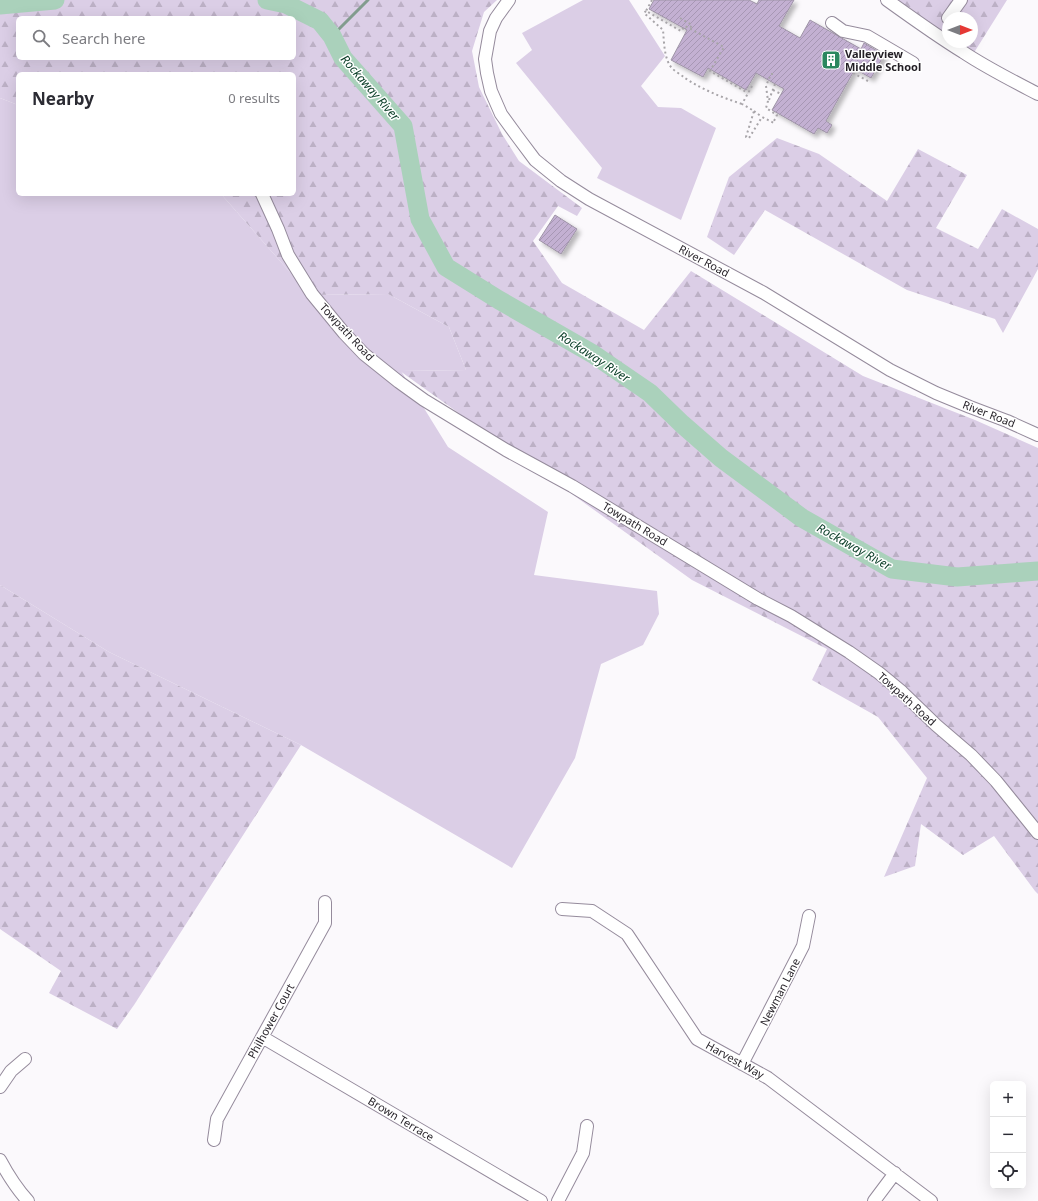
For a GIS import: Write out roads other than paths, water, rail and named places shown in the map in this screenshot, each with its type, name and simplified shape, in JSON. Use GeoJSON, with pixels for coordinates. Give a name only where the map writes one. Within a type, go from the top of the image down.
{"type":"FeatureCollection","features":[{"type":"Feature","properties":{"kind":"street","name":"River Road"},"geometry":{"type":"LineString","coordinates":[[509,0],[496,18],[490,31],[485,59],[491,91],[501,114],[535,160],[560,181],[764,293],[890,370],[970,408],[1007,421],[1038,435]]}},
{"type":"Feature","properties":{"kind":"street"},"geometry":{"type":"LineString","coordinates":[[887,0],[936,35],[996,72],[1038,94]]}},
{"type":"Feature","properties":{"kind":"street"},"geometry":{"type":"LineString","coordinates":[[952,12],[961,0]]}},
{"type":"Feature","properties":{"kind":"street"},"geometry":{"type":"LineString","coordinates":[[832,23],[843,31],[867,36],[913,63]]}},
{"type":"Feature","properties":{"kind":"street"},"geometry":{"type":"LineString","coordinates":[[936,35],[942,26]]}},
{"type":"Feature","properties":{"kind":"street","name":"Towpath Road"},"geometry":{"type":"LineString","coordinates":[[263,196],[288,255],[312,294],[344,333],[398,382],[430,404],[506,450],[572,486],[790,616],[849,652],[879,673],[971,755],[996,781],[1038,833]]}},
{"type":"Feature","properties":{"kind":"street","name":"Philhower Court"},"geometry":{"type":"LineString","coordinates":[[214,1140],[217,1119],[325,923],[325,902]]}},
{"type":"Feature","properties":{"kind":"street","name":"Harvest Way"},"geometry":{"type":"LineString","coordinates":[[562,909],[592,912],[627,934],[697,1039],[768,1078],[931,1201]]}},
{"type":"Feature","properties":{"kind":"street","name":"Newman Lane"},"geometry":{"type":"LineString","coordinates":[[742,1064],[804,946],[808,916]]}},
{"type":"Feature","properties":{"kind":"street","name":"Brown Terrace"},"geometry":{"type":"LineString","coordinates":[[262,1037],[541,1201]]}},
{"type":"Feature","properties":{"kind":"street"},"geometry":{"type":"LineString","coordinates":[[0,1087],[10,1071],[26,1059]]}},
{"type":"Feature","properties":{"kind":"street"},"geometry":{"type":"LineString","coordinates":[[558,1201],[583,1153],[587,1126]]}},
{"type":"Feature","properties":{"kind":"street"},"geometry":{"type":"LineString","coordinates":[[0,1160],[28,1201]]}},
{"type":"Feature","properties":{"kind":"street"},"geometry":{"type":"LineString","coordinates":[[874,1201],[895,1173]]}},
{"type":"Feature","properties":{"kind":"waterway","name":"Rockaway River"},"geometry":{"type":"LineString","coordinates":[[0,5],[55,0]]}},
{"type":"Feature","properties":{"kind":"waterway","name":"Rockaway River"},"geometry":{"type":"LineString","coordinates":[[267,0],[286,4],[320,21],[332,36],[343,58],[403,126],[420,219],[446,267],[499,300],[593,354],[650,393],[682,424],[721,458],[802,518],[892,569],[957,577],[1038,571]]}},
{"type":"Feature","properties":{"kind":"waterway"},"geometry":{"type":"LineString","coordinates":[[332,36],[368,0]]}},
{"type":"Feature","properties":{"kind":"place","name":"Valleyview Middle School"},"geometry":{"type":"Point","coordinates":[831,60]}}]}
